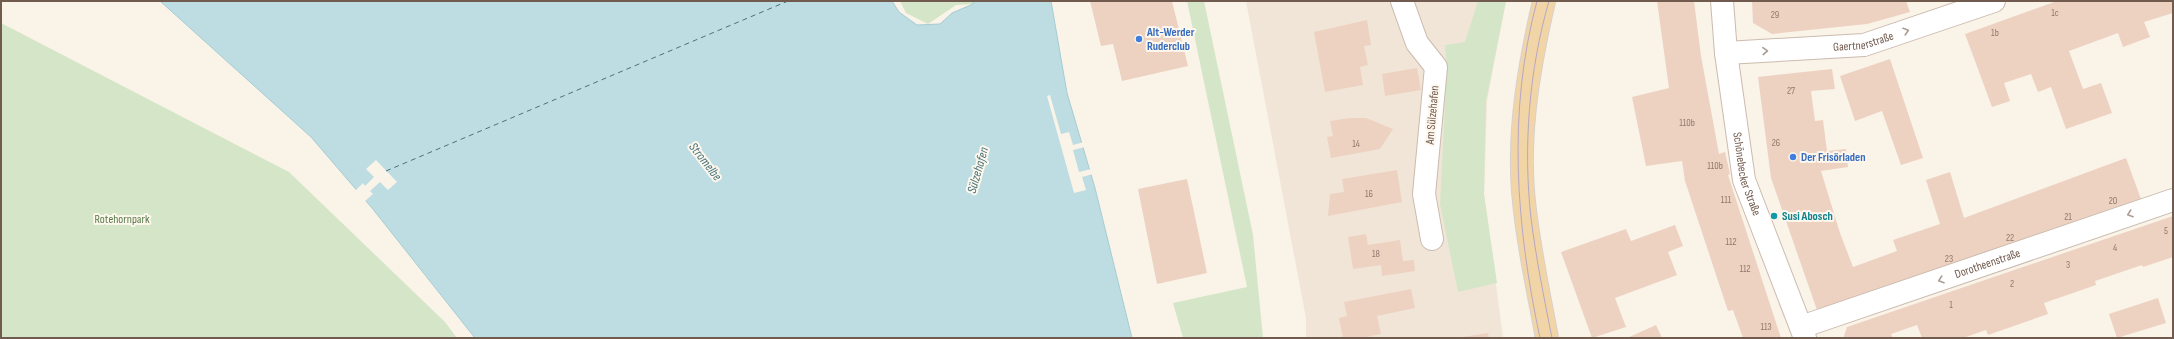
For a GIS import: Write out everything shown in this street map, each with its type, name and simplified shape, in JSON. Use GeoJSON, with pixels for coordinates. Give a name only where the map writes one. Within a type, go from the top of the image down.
{"type":"FeatureCollection","features":[{"type":"Feature","properties":{"kind":"main road"},"geometry":{"type":"LineString","coordinates":[[1544,1],[1528,86],[1524,128],[1523,189],[1528,236],[1547,338]]}},
{"type":"Feature","properties":{"kind":"street","name":"Am Sülzehafen"},"geometry":{"type":"LineString","coordinates":[[1402,1],[1417,43],[1436,67],[1424,194],[1432,239]]}},
{"type":"Feature","properties":{"kind":"street","name":"Schönebecker Straße"},"geometry":{"type":"LineString","coordinates":[[1722,1],[1726,53],[1744,180],[1803,333]]}},
{"type":"Feature","properties":{"kind":"street","name":"Gaertnerstraße"},"geometry":{"type":"LineString","coordinates":[[1726,53],[1864,46],[1994,1]]}},
{"type":"Feature","properties":{"kind":"street","name":"Dorotheenstraße"},"geometry":{"type":"LineString","coordinates":[[1803,333],[2173,200]]}},
{"type":"Feature","properties":{"kind":"shaded area"},"geometry":{"type":"Polygon","coordinates":[[[1246,1],[1506,1],[1487,101],[1484,194],[1503,338],[1306,338],[1306,318],[1246,1]]]}},
{"type":"Feature","properties":{"kind":"green space"},"geometry":{"type":"Polygon","coordinates":[[[900,1],[973,1],[973,4],[956,5],[928,24],[906,13],[900,1]]]}},
{"type":"Feature","properties":{"kind":"green space"},"geometry":{"type":"Polygon","coordinates":[[[1187,1],[1204,1],[1253,235],[1263,338],[1183,338],[1173,303],[1247,287],[1187,1]]]}},
{"type":"Feature","properties":{"kind":"green space"},"geometry":{"type":"Polygon","coordinates":[[[1478,1],[1506,1],[1486,101],[1484,194],[1497,283],[1458,292],[1440,204],[1447,66],[1445,45],[1465,42],[1478,1]]]}},
{"type":"Feature","properties":{"kind":"green space","name":"Rotehornpark"},"geometry":{"type":"Polygon","coordinates":[[[1,23],[289,172],[445,322],[457,338],[1,338],[1,23]]]}},
{"type":"Feature","properties":{"kind":"water"},"geometry":{"type":"Polygon","coordinates":[[[160,1],[892,1],[899,12],[917,25],[940,24],[952,13],[973,4],[973,1],[1051,1],[1067,93],[1095,188],[1132,338],[475,338],[372,208],[311,137],[160,1]]]}},
{"type":"Feature","properties":{"kind":"pier"},"geometry":{"type":"Polygon","coordinates":[[[1050,95],[1061,134],[1069,132],[1073,145],[1084,142],[1085,147],[1073,150],[1079,172],[1091,169],[1093,174],[1082,177],[1086,190],[1074,193],[1047,96],[1050,95]]]}},
{"type":"Feature","properties":{"kind":"pier"},"geometry":{"type":"Polygon","coordinates":[[[376,160],[397,182],[388,190],[380,182],[370,191],[373,194],[364,202],[355,191],[363,183],[365,186],[374,177],[366,169],[376,160]]]}},
{"type":"Feature","properties":{"kind":"building"},"geometry":{"type":"Polygon","coordinates":[[[1090,1],[1172,1],[1188,66],[1122,81],[1113,44],[1101,46],[1090,1]]]}},
{"type":"Feature","properties":{"kind":"building"},"geometry":{"type":"Polygon","coordinates":[[[1657,1],[1694,1],[1701,56],[1719,154],[1725,152],[1730,174],[1728,175],[1781,338],[1743,338],[1733,310],[1728,311],[1685,181],[1682,161],[1646,166],[1632,97],[1669,88],[1657,1]]]}},
{"type":"Feature","properties":{"kind":"building"},"geometry":{"type":"Polygon","coordinates":[[[1752,1],[1906,1],[1910,12],[1867,24],[1772,34],[1753,23],[1752,1]]]}},
{"type":"Feature","properties":{"kind":"building"},"geometry":{"type":"Polygon","coordinates":[[[2057,1],[2173,1],[2173,13],[2144,22],[2150,37],[2123,47],[2118,33],[2069,51],[2083,89],[2101,83],[2112,113],[2066,129],[2051,87],[2038,92],[2031,74],[2004,83],[2010,101],[1992,107],[1965,34],[2057,1]]]}},
{"type":"Feature","properties":{"kind":"building"},"geometry":{"type":"Polygon","coordinates":[[[1367,20],[1371,45],[1364,46],[1368,65],[1360,67],[1363,85],[1325,92],[1314,32],[1367,20]]]}},
{"type":"Feature","properties":{"kind":"building"},"geometry":{"type":"Polygon","coordinates":[[[1890,59],[1923,158],[1901,165],[1882,111],[1855,121],[1840,76],[1890,59]]]}},
{"type":"Feature","properties":{"kind":"building"},"geometry":{"type":"Polygon","coordinates":[[[1417,68],[1421,90],[1385,96],[1382,74],[1417,68]]]}},
{"type":"Feature","properties":{"kind":"building"},"geometry":{"type":"Polygon","coordinates":[[[1832,69],[1835,89],[1811,91],[1815,121],[1823,120],[1827,151],[1846,149],[1848,167],[1821,171],[1840,233],[1853,267],[1897,251],[1893,240],[1940,224],[1926,180],[1950,172],[1964,218],[2126,158],[2141,199],[1818,313],[1771,178],[1758,77],[1832,69]]]}},
{"type":"Feature","properties":{"kind":"building"},"geometry":{"type":"Polygon","coordinates":[[[1350,118],[1366,118],[1393,129],[1380,149],[1331,158],[1327,137],[1333,136],[1330,121],[1350,118]]]}},
{"type":"Feature","properties":{"kind":"building"},"geometry":{"type":"Polygon","coordinates":[[[1397,170],[1402,202],[1328,216],[1330,194],[1344,192],[1342,179],[1397,170]]]}},
{"type":"Feature","properties":{"kind":"building"},"geometry":{"type":"Polygon","coordinates":[[[1187,179],[1207,273],[1157,284],[1138,189],[1187,179]]]}},
{"type":"Feature","properties":{"kind":"building"},"geometry":{"type":"Polygon","coordinates":[[[2173,216],[2173,257],[2143,267],[2142,265],[2095,281],[2096,285],[2044,303],[2048,314],[1988,335],[1986,330],[1963,338],[1922,338],[1917,325],[1891,334],[1893,338],[1845,338],[1844,336],[1847,327],[2173,216]]]}},
{"type":"Feature","properties":{"kind":"building"},"geometry":{"type":"Polygon","coordinates":[[[1675,225],[1683,246],[1668,252],[1677,275],[1615,298],[1626,327],[1592,338],[1561,252],[1626,229],[1631,241],[1675,225]]]}},
{"type":"Feature","properties":{"kind":"building"},"geometry":{"type":"Polygon","coordinates":[[[1366,234],[1368,245],[1400,240],[1403,261],[1414,260],[1415,271],[1382,276],[1381,265],[1353,269],[1348,237],[1366,234]]]}},
{"type":"Feature","properties":{"kind":"building"},"geometry":{"type":"Polygon","coordinates":[[[1411,289],[1415,308],[1377,316],[1381,334],[1361,338],[1343,338],[1339,318],[1347,316],[1344,302],[1411,289]]]}},
{"type":"Feature","properties":{"kind":"building"},"geometry":{"type":"Polygon","coordinates":[[[2158,298],[2166,323],[2117,338],[2109,314],[2158,298]]]}},
{"type":"Feature","properties":{"kind":"building"},"geometry":{"type":"Polygon","coordinates":[[[1656,325],[1662,338],[1627,338],[1656,325]]]}},
{"type":"Feature","properties":{"kind":"building"},"geometry":{"type":"Polygon","coordinates":[[[1488,333],[1489,338],[1463,338],[1463,337],[1488,333]]]}},
{"type":"Feature","properties":{"kind":"ferry route"},"geometry":{"type":"LineString","coordinates":[[386,171],[788,1]]}},
{"type":"Feature","properties":{"kind":"tram line"},"geometry":{"type":"LineString","coordinates":[[1537,1],[1521,85],[1518,127],[1518,169],[1525,254],[1540,338]]}},
{"type":"Feature","properties":{"kind":"tram line"},"geometry":{"type":"LineString","coordinates":[[1549,1],[1542,27],[1532,81],[1528,136],[1528,164],[1533,233],[1552,338]]}},
{"type":"Feature","properties":{"kind":"place","name":"Alt-Werder Ruderclub"},"geometry":{"type":"Point","coordinates":[1139,39]}},
{"type":"Feature","properties":{"kind":"place","name":"Der Frisörladen"},"geometry":{"type":"Point","coordinates":[1793,157]}},
{"type":"Feature","properties":{"kind":"place","name":"Susi Abosch"},"geometry":{"type":"Point","coordinates":[1774,216]}},
{"type":"Feature","properties":{"kind":"water label","name":"Stromelbe"},"geometry":{"type":"Point","coordinates":[706,161]}},
{"type":"Feature","properties":{"kind":"water label","name":"Sülzehafen"},"geometry":{"type":"Point","coordinates":[977,170]}}]}
